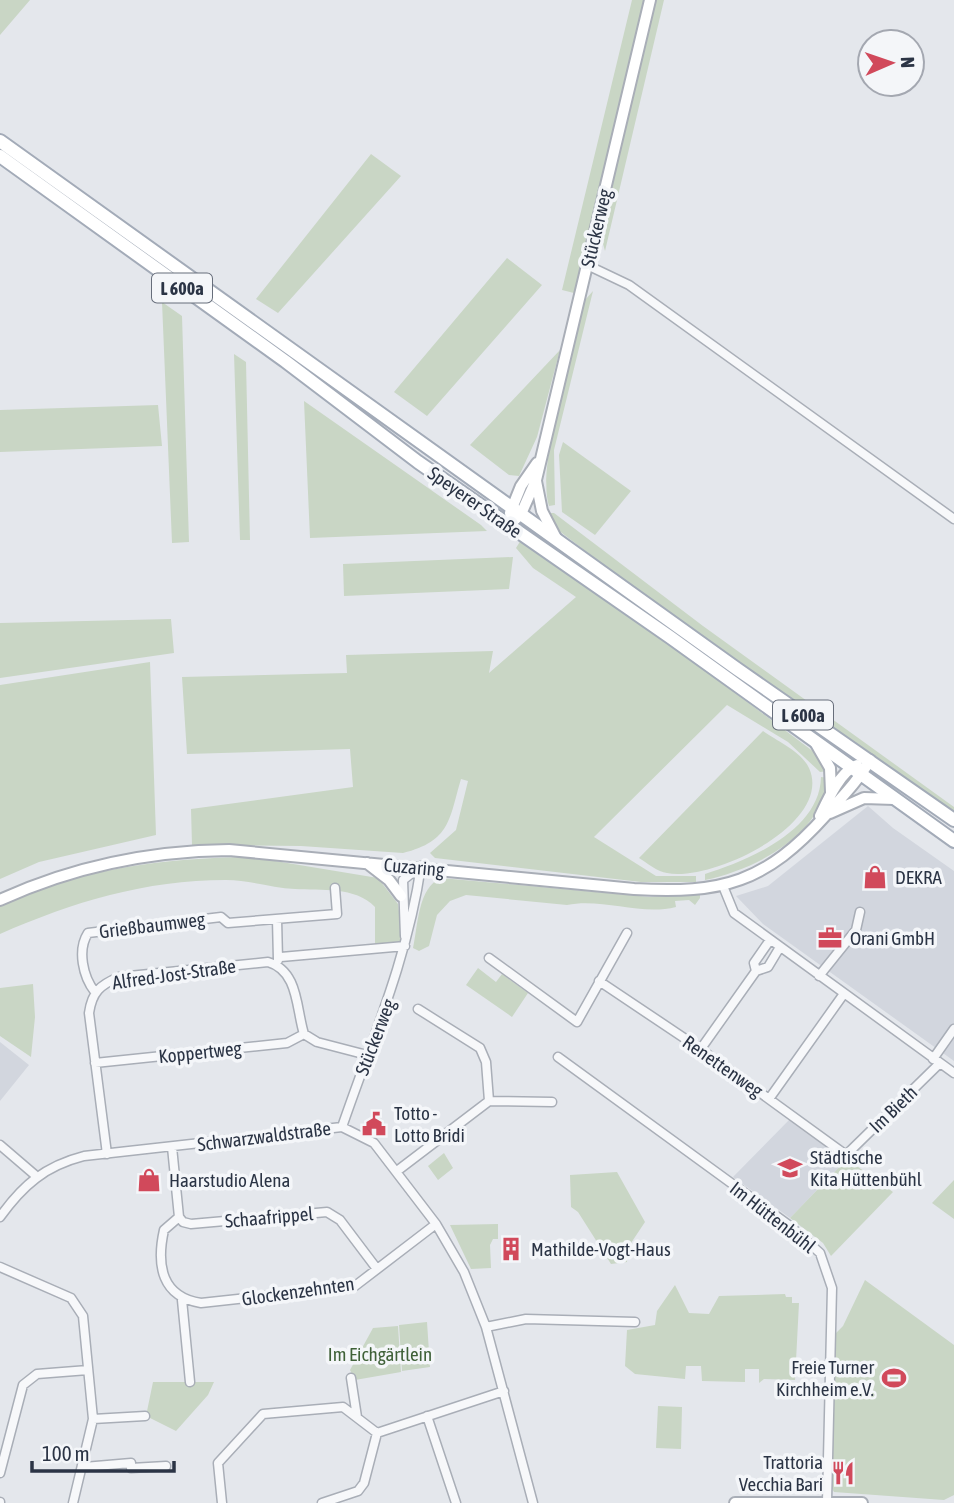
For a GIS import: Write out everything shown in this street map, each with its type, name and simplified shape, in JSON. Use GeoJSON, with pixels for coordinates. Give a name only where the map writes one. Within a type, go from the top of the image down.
{"type":"FeatureCollection","features":[{"type":"Feature","properties":{"kind":"main road","name":"Stückerweg"},"geometry":{"type":"LineString","coordinates":[[516,511],[536,480],[650,0]]}},
{"type":"Feature","properties":{"kind":"main road","name":"Speyerer Straße"},"geometry":{"type":"LineString","coordinates":[[0,141],[516,511],[954,820]]}},
{"type":"Feature","properties":{"kind":"main road","name":"Speyerer Straße"},"geometry":{"type":"LineString","coordinates":[[0,156],[508,526],[954,841]]}},
{"type":"Feature","properties":{"kind":"main road","name":"Stückerweg"},"geometry":{"type":"LineString","coordinates":[[508,526],[542,455]]}},
{"type":"Feature","properties":{"kind":"main road"},"geometry":{"type":"LineString","coordinates":[[536,480],[542,511],[557,540]]}},
{"type":"Feature","properties":{"kind":"main road"},"geometry":{"type":"LineString","coordinates":[[813,740],[830,768],[831,793]]}},
{"type":"Feature","properties":{"kind":"main road","name":"Cuzaring"},"geometry":{"type":"LineString","coordinates":[[816,827],[831,793],[870,760]]}},
{"type":"Feature","properties":{"kind":"main road","name":"Cuzaring"},"geometry":{"type":"LineString","coordinates":[[0,900],[70,871],[138,857],[229,850],[644,889],[697,890],[723,886],[766,869],[816,827],[856,771]]}},
{"type":"Feature","properties":{"kind":"main road"},"geometry":{"type":"LineString","coordinates":[[827,814],[864,798],[896,799]]}},
{"type":"Feature","properties":{"kind":"main road"},"geometry":{"type":"LineString","coordinates":[[367,863],[389,880],[401,895]]}},
{"type":"Feature","properties":{"kind":"main road"},"geometry":{"type":"LineString","coordinates":[[735,1503],[862,1503]]}},
{"type":"Feature","properties":{"kind":"street"},"geometry":{"type":"LineString","coordinates":[[587,265],[629,285],[954,519]]}},
{"type":"Feature","properties":{"kind":"street"},"geometry":{"type":"LineString","coordinates":[[401,895],[402,880],[421,866]]}},
{"type":"Feature","properties":{"kind":"street","name":"Stückerweg"},"geometry":{"type":"LineString","coordinates":[[342,1127],[391,995],[405,946],[421,866]]}},
{"type":"Feature","properties":{"kind":"street"},"geometry":{"type":"LineString","coordinates":[[723,886],[734,913],[843,995],[954,1073]]}},
{"type":"Feature","properties":{"kind":"street","name":"Grießbaumweg"},"geometry":{"type":"LineString","coordinates":[[95,992],[86,981],[81,943],[88,933],[221,917],[228,923],[337,914],[335,888]]}},
{"type":"Feature","properties":{"kind":"street","name":"Stückerweg"},"geometry":{"type":"LineString","coordinates":[[401,895],[405,946]]}},
{"type":"Feature","properties":{"kind":"street"},"geometry":{"type":"LineString","coordinates":[[819,976],[856,930],[860,912]]}},
{"type":"Feature","properties":{"kind":"street"},"geometry":{"type":"LineString","coordinates":[[277,919],[278,960],[293,984],[304,1034],[317,1042],[367,1055]]}},
{"type":"Feature","properties":{"kind":"street"},"geometry":{"type":"LineString","coordinates":[[489,958],[577,1022],[627,933]]}},
{"type":"Feature","properties":{"kind":"street"},"geometry":{"type":"LineString","coordinates":[[756,971],[756,958],[770,940]]}},
{"type":"Feature","properties":{"kind":"street","name":"Alfred-Jost-Straße"},"geometry":{"type":"LineString","coordinates":[[107,1154],[89,1013],[95,992],[103,983],[119,978],[221,965],[405,946]]}},
{"type":"Feature","properties":{"kind":"street"},"geometry":{"type":"LineString","coordinates":[[700,1050],[756,971],[768,967],[780,947]]}},
{"type":"Feature","properties":{"kind":"street","name":"Renettenweg"},"geometry":{"type":"LineString","coordinates":[[599,981],[846,1155]]}},
{"type":"Feature","properties":{"kind":"street"},"geometry":{"type":"LineString","coordinates":[[769,1099],[843,995]]}},
{"type":"Feature","properties":{"kind":"street"},"geometry":{"type":"LineString","coordinates":[[418,1009],[480,1048],[486,1062],[489,1101]]}},
{"type":"Feature","properties":{"kind":"street","name":"Im Bieth"},"geometry":{"type":"LineString","coordinates":[[846,1155],[936,1061],[954,1029]]}},
{"type":"Feature","properties":{"kind":"street","name":"Koppertweg"},"geometry":{"type":"LineString","coordinates":[[95,1063],[287,1043],[304,1034]]}},
{"type":"Feature","properties":{"kind":"street","name":"Im Hüttenbühl"},"geometry":{"type":"LineString","coordinates":[[558,1057],[790,1226],[820,1253],[828,1268],[832,1288],[827,1501]]}},
{"type":"Feature","properties":{"kind":"street"},"geometry":{"type":"LineString","coordinates":[[397,1171],[489,1101],[552,1102]]}},
{"type":"Feature","properties":{"kind":"street","name":"Schwarzwaldstraße"},"geometry":{"type":"LineString","coordinates":[[0,1217],[36,1175],[58,1163],[107,1154],[342,1127],[374,1143],[436,1224],[464,1272],[486,1327],[533,1503]]}},
{"type":"Feature","properties":{"kind":"street"},"geometry":{"type":"LineString","coordinates":[[0,1146],[36,1175]]}},
{"type":"Feature","properties":{"kind":"street"},"geometry":{"type":"LineString","coordinates":[[172,1147],[179,1217],[164,1230],[162,1254],[166,1282],[182,1300],[190,1382]]}},
{"type":"Feature","properties":{"kind":"street","name":"Schaafrippel"},"geometry":{"type":"LineString","coordinates":[[179,1217],[183,1222],[191,1224],[327,1212],[340,1220],[377,1269]]}},
{"type":"Feature","properties":{"kind":"street","name":"Glockenzehnten"},"geometry":{"type":"LineString","coordinates":[[182,1300],[201,1303],[355,1286],[436,1224]]}},
{"type":"Feature","properties":{"kind":"street"},"geometry":{"type":"LineString","coordinates":[[0,1267],[75,1302],[85,1324],[93,1419],[84,1467],[73,1503]]}},
{"type":"Feature","properties":{"kind":"street"},"geometry":{"type":"LineString","coordinates":[[486,1327],[526,1318],[635,1322]]}},
{"type":"Feature","properties":{"kind":"street"},"geometry":{"type":"LineString","coordinates":[[0,1473],[23,1385],[37,1374],[88,1370]]}},
{"type":"Feature","properties":{"kind":"street"},"geometry":{"type":"LineString","coordinates":[[351,1378],[357,1416]]}},
{"type":"Feature","properties":{"kind":"street"},"geometry":{"type":"LineString","coordinates":[[377,1433],[504,1391]]}},
{"type":"Feature","properties":{"kind":"street"},"geometry":{"type":"LineString","coordinates":[[222,1503],[218,1464],[257,1417],[332,1406],[343,1407],[377,1433]]}},
{"type":"Feature","properties":{"kind":"street"},"geometry":{"type":"LineString","coordinates":[[93,1419],[145,1416]]}},
{"type":"Feature","properties":{"kind":"street"},"geometry":{"type":"LineString","coordinates":[[427,1416],[456,1503]]}},
{"type":"Feature","properties":{"kind":"street"},"geometry":{"type":"LineString","coordinates":[[322,1503],[358,1491],[364,1483],[377,1433]]}},
{"type":"Feature","properties":{"kind":"street"},"geometry":{"type":"LineString","coordinates":[[84,1467],[131,1463],[131,1468],[166,1466]]}},
{"type":"Feature","properties":{"kind":"shaded area"},"geometry":{"type":"Polygon","coordinates":[[[868,806],[893,828],[954,871],[954,1061],[763,924],[736,896],[768,886],[868,806]]]}},
{"type":"Feature","properties":{"kind":"shaded area"},"geometry":{"type":"Polygon","coordinates":[[[0,1042],[29,1065],[0,1101],[0,1042]]]}},
{"type":"Feature","properties":{"kind":"shaded area","name":"Städtische Kita Hüttenbühl"},"geometry":{"type":"Polygon","coordinates":[[[790,1119],[847,1159],[790,1218],[733,1177],[790,1119]]]}},
{"type":"Feature","properties":{"kind":"green space"},"geometry":{"type":"Polygon","coordinates":[[[0,0],[30,0],[0,35],[0,0]]]}},
{"type":"Feature","properties":{"kind":"green space"},"geometry":{"type":"Polygon","coordinates":[[[632,0],[644,0],[574,293],[562,290],[632,0]]]}},
{"type":"Feature","properties":{"kind":"green space"},"geometry":{"type":"Polygon","coordinates":[[[656,0],[664,0],[605,251],[600,233],[656,0]]]}},
{"type":"Feature","properties":{"kind":"green space"},"geometry":{"type":"Polygon","coordinates":[[[0,147],[499,506],[0,151],[0,147]]]}},
{"type":"Feature","properties":{"kind":"green space"},"geometry":{"type":"Polygon","coordinates":[[[371,154],[401,176],[278,313],[256,299],[371,154]]]}},
{"type":"Feature","properties":{"kind":"green space"},"geometry":{"type":"Polygon","coordinates":[[[507,258],[542,285],[427,416],[394,392],[507,258]]]}},
{"type":"Feature","properties":{"kind":"green space"},"geometry":{"type":"Polygon","coordinates":[[[593,291],[554,450],[555,505],[549,506],[546,488],[552,436],[585,300],[593,291]]]}},
{"type":"Feature","properties":{"kind":"green space"},"geometry":{"type":"Polygon","coordinates":[[[162,302],[182,316],[189,542],[172,543],[162,302]]]}},
{"type":"Feature","properties":{"kind":"green space"},"geometry":{"type":"Polygon","coordinates":[[[560,350],[537,437],[519,476],[509,475],[470,445],[560,350]]]}},
{"type":"Feature","properties":{"kind":"green space"},"geometry":{"type":"Polygon","coordinates":[[[234,354],[246,362],[250,540],[240,540],[234,354]]]}},
{"type":"Feature","properties":{"kind":"green space"},"geometry":{"type":"Polygon","coordinates":[[[304,401],[481,525],[487,531],[310,538],[304,401]]]}},
{"type":"Feature","properties":{"kind":"green space"},"geometry":{"type":"Polygon","coordinates":[[[158,405],[162,446],[0,452],[0,410],[158,405]]]}},
{"type":"Feature","properties":{"kind":"green space"},"geometry":{"type":"Polygon","coordinates":[[[563,442],[631,491],[595,535],[562,512],[559,455],[563,442]]]}},
{"type":"Feature","properties":{"kind":"green space"},"geometry":{"type":"Polygon","coordinates":[[[547,513],[554,513],[703,626],[954,807],[954,818],[648,599],[558,530],[547,513]]]}},
{"type":"Feature","properties":{"kind":"green space"},"geometry":{"type":"Polygon","coordinates":[[[521,540],[654,632],[814,752],[828,771],[820,772],[788,742],[727,705],[594,837],[656,876],[696,876],[696,882],[641,882],[435,858],[430,853],[456,830],[468,781],[461,779],[446,827],[431,842],[403,853],[301,846],[192,845],[191,809],[353,787],[350,749],[187,754],[182,677],[347,673],[346,655],[493,651],[489,673],[576,597],[533,568],[516,548],[521,540]]]}},
{"type":"Feature","properties":{"kind":"green space"},"geometry":{"type":"Polygon","coordinates":[[[513,557],[509,589],[344,596],[343,564],[513,557]]]}},
{"type":"Feature","properties":{"kind":"green space"},"geometry":{"type":"Polygon","coordinates":[[[171,619],[174,653],[0,678],[0,623],[171,619]]]}},
{"type":"Feature","properties":{"kind":"green space"},"geometry":{"type":"Polygon","coordinates":[[[150,662],[156,835],[39,862],[0,879],[0,685],[150,662]]]}},
{"type":"Feature","properties":{"kind":"green space"},"geometry":{"type":"Polygon","coordinates":[[[763,731],[795,752],[809,768],[812,789],[804,809],[787,828],[739,858],[712,868],[687,873],[667,873],[639,858],[763,731]]]}},
{"type":"Feature","properties":{"kind":"green space"},"geometry":{"type":"Polygon","coordinates":[[[821,777],[829,778],[824,798],[814,816],[800,832],[765,858],[725,875],[705,880],[705,874],[760,852],[795,828],[808,813],[817,796],[821,777]]]}},
{"type":"Feature","properties":{"kind":"green space"},"geometry":{"type":"Polygon","coordinates":[[[251,857],[378,878],[398,904],[403,943],[375,944],[375,907],[358,896],[337,891],[226,880],[167,884],[110,895],[55,912],[0,934],[0,904],[61,882],[154,863],[251,857]]]}},
{"type":"Feature","properties":{"kind":"green space"},"geometry":{"type":"Polygon","coordinates":[[[441,878],[650,897],[700,894],[700,898],[695,905],[689,900],[675,901],[676,907],[649,910],[466,895],[450,901],[437,915],[429,946],[419,951],[413,948],[423,898],[433,883],[441,878]]]}},
{"type":"Feature","properties":{"kind":"green space"},"geometry":{"type":"Polygon","coordinates":[[[478,968],[496,982],[502,974],[528,993],[512,1017],[466,985],[478,968]]]}},
{"type":"Feature","properties":{"kind":"green space"},"geometry":{"type":"Polygon","coordinates":[[[33,984],[35,1017],[31,1057],[0,1036],[0,988],[33,984]]]}},
{"type":"Feature","properties":{"kind":"green space"},"geometry":{"type":"Polygon","coordinates":[[[444,1153],[453,1168],[438,1180],[428,1166],[444,1153]]]}},
{"type":"Feature","properties":{"kind":"green space"},"geometry":{"type":"Polygon","coordinates":[[[847,1159],[893,1192],[831,1256],[823,1243],[790,1218],[847,1159]]]}},
{"type":"Feature","properties":{"kind":"green space"},"geometry":{"type":"Polygon","coordinates":[[[617,1172],[645,1222],[627,1249],[627,1262],[611,1264],[578,1212],[571,1207],[570,1175],[617,1172]]]}},
{"type":"Feature","properties":{"kind":"green space"},"geometry":{"type":"Polygon","coordinates":[[[954,1180],[954,1219],[932,1203],[954,1180]]]}},
{"type":"Feature","properties":{"kind":"green space"},"geometry":{"type":"Polygon","coordinates":[[[498,1224],[498,1239],[493,1239],[490,1245],[491,1268],[471,1269],[450,1225],[498,1224]]]}},
{"type":"Feature","properties":{"kind":"green space","name":"Freie Turner Kirchheim e.V."},"geometry":{"type":"Polygon","coordinates":[[[865,1280],[954,1345],[954,1495],[944,1500],[834,1492],[831,1487],[836,1333],[843,1326],[865,1280]]]}},
{"type":"Feature","properties":{"kind":"green space"},"geometry":{"type":"Polygon","coordinates":[[[675,1285],[689,1313],[709,1314],[719,1296],[785,1294],[786,1297],[792,1297],[792,1303],[799,1303],[795,1380],[764,1379],[759,1383],[759,1369],[745,1369],[745,1382],[702,1381],[701,1366],[686,1366],[685,1379],[635,1374],[625,1366],[627,1330],[655,1325],[657,1311],[675,1285]]]}},
{"type":"Feature","properties":{"kind":"green space"},"geometry":{"type":"Polygon","coordinates":[[[427,1322],[430,1367],[402,1371],[399,1325],[427,1322]]]}},
{"type":"Feature","properties":{"kind":"green space","name":"Im Eichgärtlein"},"geometry":{"type":"Polygon","coordinates":[[[398,1326],[401,1372],[355,1380],[350,1370],[373,1328],[398,1326]]]}},
{"type":"Feature","properties":{"kind":"green space"},"geometry":{"type":"Polygon","coordinates":[[[153,1382],[214,1382],[208,1395],[176,1431],[146,1416],[153,1382]]]}},
{"type":"Feature","properties":{"kind":"green space"},"geometry":{"type":"Polygon","coordinates":[[[658,1406],[682,1407],[681,1449],[656,1448],[658,1406]]]}},
{"type":"Feature","properties":{"kind":"place","name":"DEKRA"},"geometry":{"type":"Point","coordinates":[875,877]}},
{"type":"Feature","properties":{"kind":"place","name":"Orani GmbH"},"geometry":{"type":"Point","coordinates":[830,938]}},
{"type":"Feature","properties":{"kind":"place","name":"Totto - Lotto Bridi"},"geometry":{"type":"Point","coordinates":[374,1124]}},
{"type":"Feature","properties":{"kind":"place","name":"Städtische Kita Hüttenbühl"},"geometry":{"type":"Point","coordinates":[790,1168]}},
{"type":"Feature","properties":{"kind":"place","name":"Haarstudio Alena"},"geometry":{"type":"Point","coordinates":[149,1180]}},
{"type":"Feature","properties":{"kind":"place","name":"Mathilde-Vogt-Haus"},"geometry":{"type":"Point","coordinates":[511,1249]}},
{"type":"Feature","properties":{"kind":"place","name":"Freie Turner Kirchheim e.V."},"geometry":{"type":"Point","coordinates":[894,1378]}},
{"type":"Feature","properties":{"kind":"place","name":"Trattoria Vecchia Bari"},"geometry":{"type":"Point","coordinates":[843,1473]}}]}
